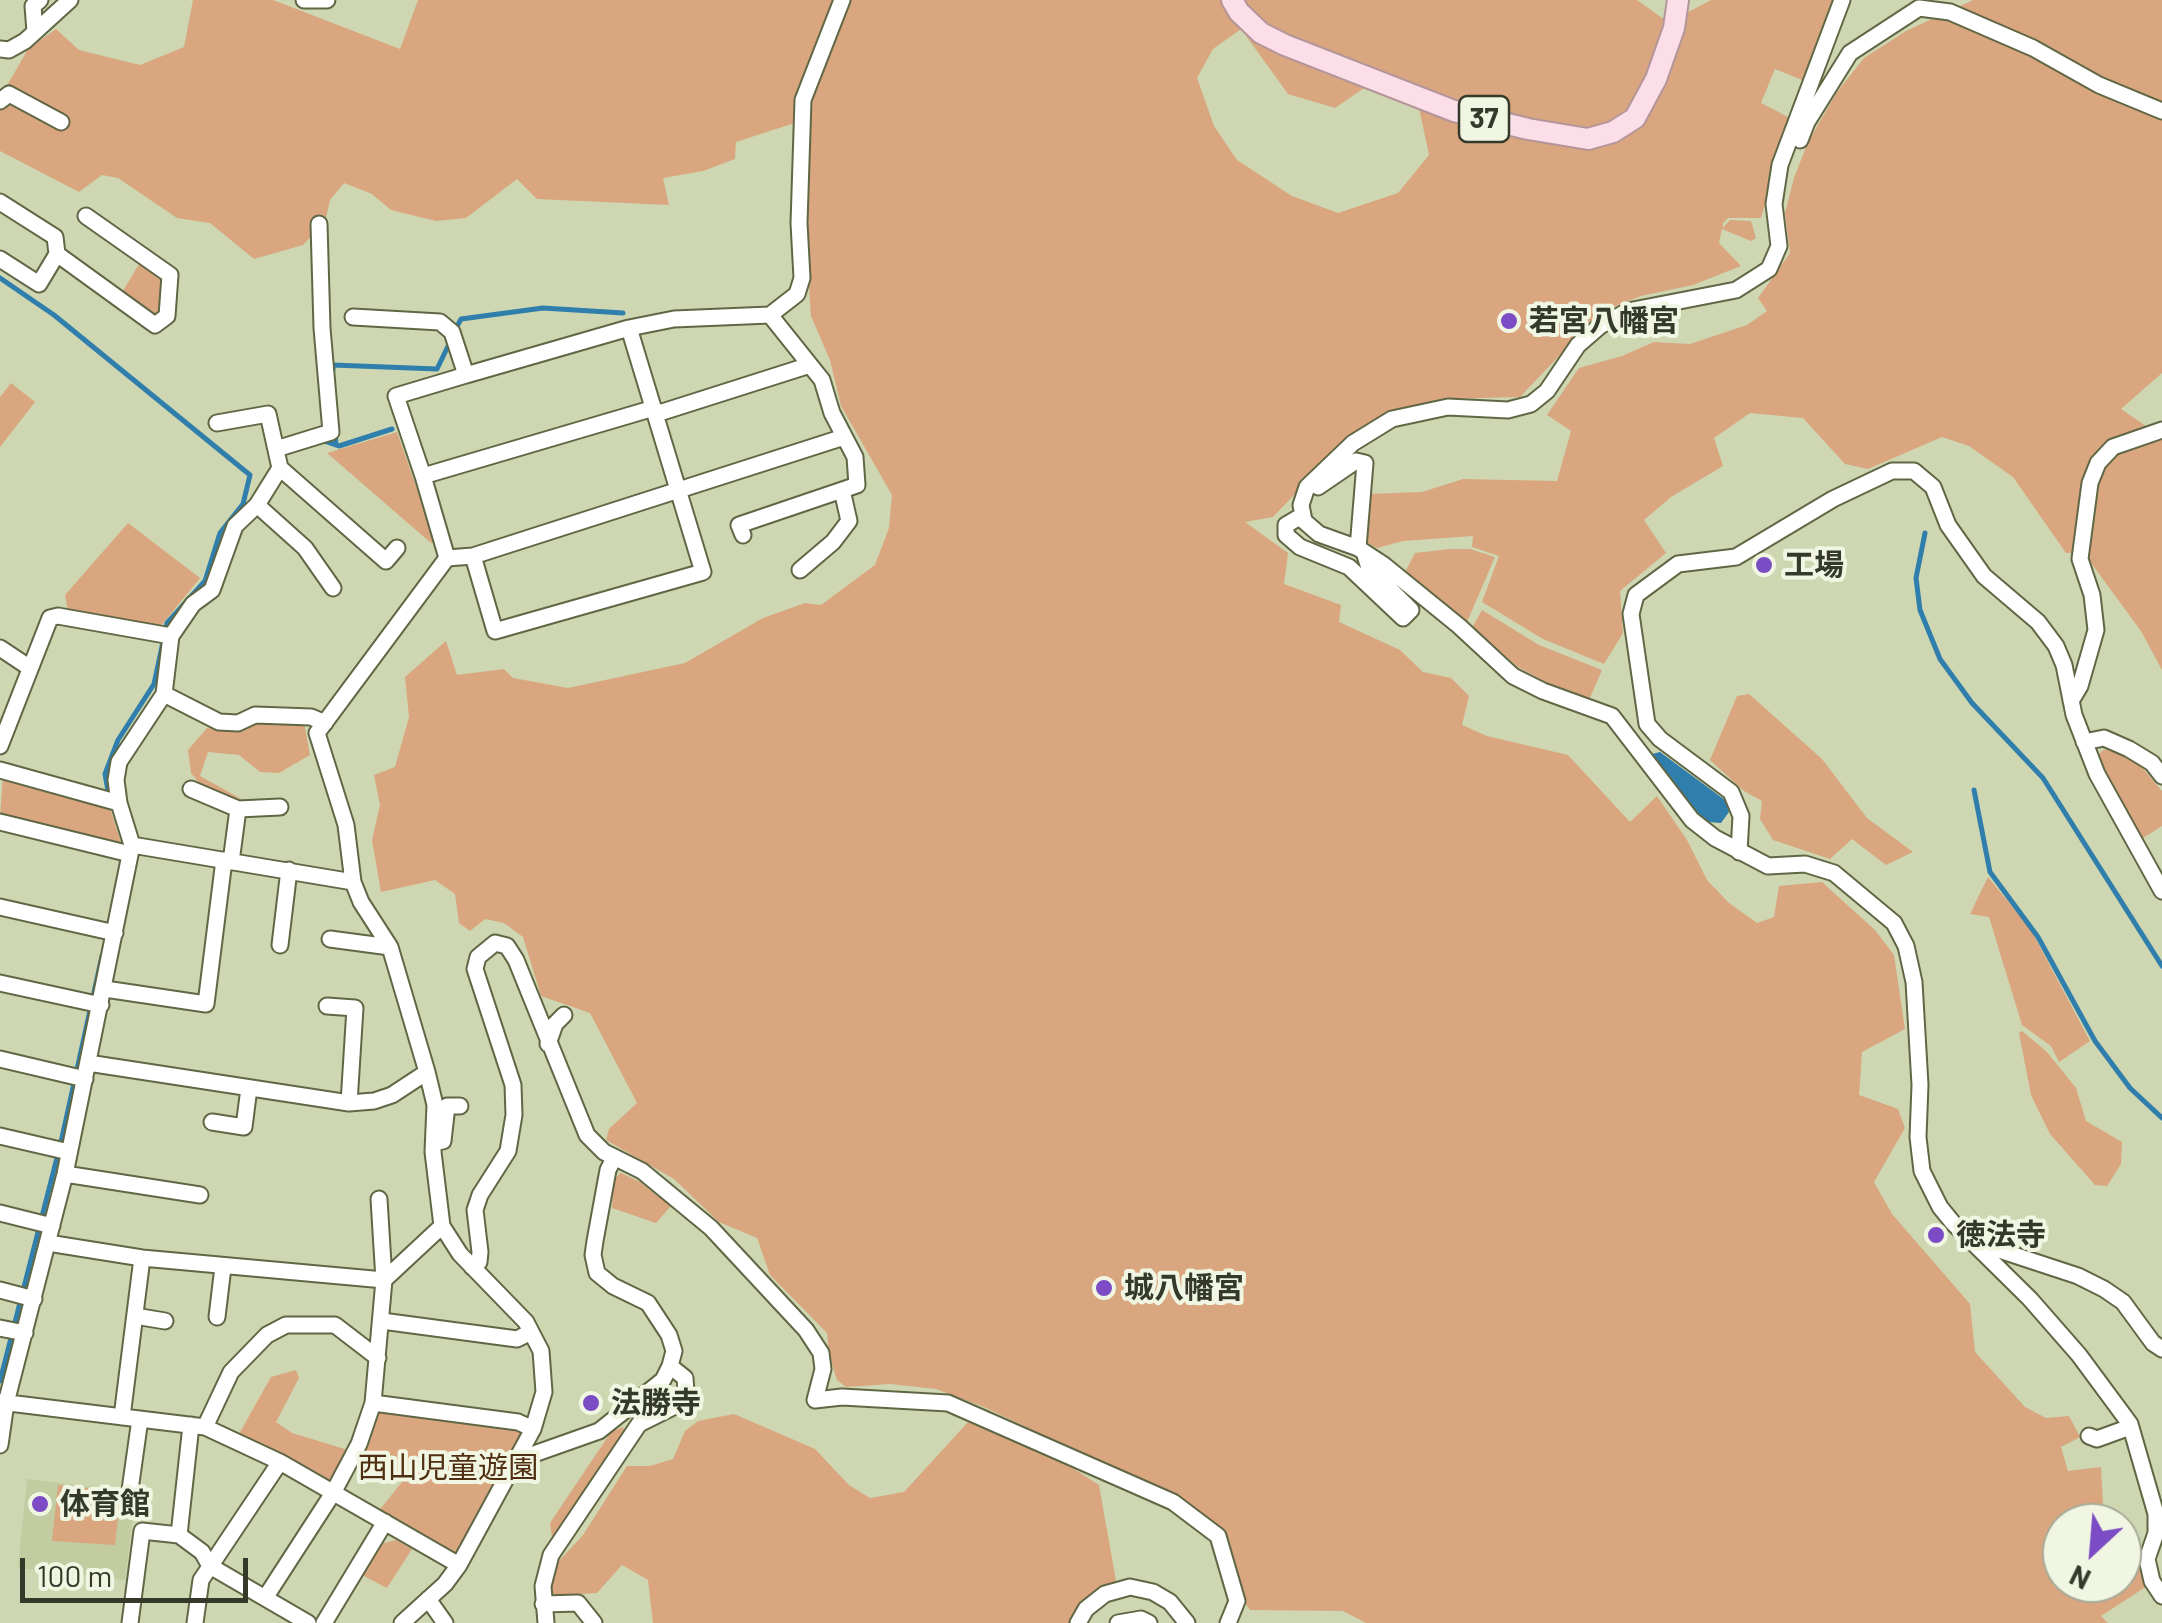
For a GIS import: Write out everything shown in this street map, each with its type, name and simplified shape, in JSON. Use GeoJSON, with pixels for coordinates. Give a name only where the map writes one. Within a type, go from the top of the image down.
{"type":"FeatureCollection","features":[{"type":"Feature","properties":{"kind":"main road","name":"37"},"geometry":{"type":"LineString","coordinates":[[1232,0],[1262,34],[1454,111],[1528,129],[1588,138],[1613,132],[1634,118],[1656,79],[1674,28],[1678,0]]}},
{"type":"Feature","properties":{"kind":"street"},"geometry":{"type":"LineString","coordinates":[[35,32],[32,6],[40,0]]}},
{"type":"Feature","properties":{"kind":"street"},"geometry":{"type":"LineString","coordinates":[[0,49],[9,50],[35,32],[70,0]]}},
{"type":"Feature","properties":{"kind":"street"},"geometry":{"type":"LineString","coordinates":[[304,0],[326,0]]}},
{"type":"Feature","properties":{"kind":"street"},"geometry":{"type":"LineString","coordinates":[[447,558],[396,396],[674,318],[770,315],[797,294],[802,278],[798,223],[803,100],[842,0]]}},
{"type":"Feature","properties":{"kind":"street"},"geometry":{"type":"LineString","coordinates":[[1842,0],[1780,165],[1774,204],[1779,246],[1769,269],[1736,290],[1628,311],[1600,326],[1578,345],[1547,390],[1531,404],[1508,410],[1448,407],[1392,418],[1353,442],[1308,486],[1302,515],[1320,534],[1361,550],[1459,626],[1513,676],[1612,716],[1692,820],[1768,866],[1819,866],[1894,922],[1906,946],[1914,982],[1922,1171],[1940,1206],[2079,1354],[2130,1427],[2156,1514],[2156,1533],[2147,1559],[2152,1581],[2162,1596]]}},
{"type":"Feature","properties":{"kind":"street"},"geometry":{"type":"LineString","coordinates":[[1774,204],[1807,122],[1850,53],[1918,8],[1950,12],[2033,48],[2099,85],[2162,110]]}},
{"type":"Feature","properties":{"kind":"street"},"geometry":{"type":"LineString","coordinates":[[0,102],[9,94],[61,122]]}},
{"type":"Feature","properties":{"kind":"street"},"geometry":{"type":"LineString","coordinates":[[0,202],[55,237],[57,254],[39,284],[0,259]]}},
{"type":"Feature","properties":{"kind":"street"},"geometry":{"type":"LineString","coordinates":[[57,254],[156,325],[167,316],[170,276],[86,216]]}},
{"type":"Feature","properties":{"kind":"street"},"geometry":{"type":"LineString","coordinates":[[276,449],[331,432],[319,224]]}},
{"type":"Feature","properties":{"kind":"street"},"geometry":{"type":"LineString","coordinates":[[743,535],[740,525],[857,485],[855,458],[822,380],[770,315]]}},
{"type":"Feature","properties":{"kind":"street"},"geometry":{"type":"LineString","coordinates":[[353,318],[440,322],[452,332],[466,375]]}},
{"type":"Feature","properties":{"kind":"street"},"geometry":{"type":"LineString","coordinates":[[472,556],[495,631],[703,572],[629,328]]}},
{"type":"Feature","properties":{"kind":"street"},"geometry":{"type":"LineString","coordinates":[[423,476],[810,364]]}},
{"type":"Feature","properties":{"kind":"street"},"geometry":{"type":"LineString","coordinates":[[216,423],[268,414],[280,468],[386,561],[398,548]]}},
{"type":"Feature","properties":{"kind":"street"},"geometry":{"type":"LineString","coordinates":[[2071,701],[2080,686],[2096,630],[2092,595],[2080,559],[2090,483],[2098,463],[2113,447],[2162,430]]}},
{"type":"Feature","properties":{"kind":"street"},"geometry":{"type":"LineString","coordinates":[[402,1623],[459,1566],[517,1460],[533,1428],[544,1392],[541,1351],[532,1332],[472,1267],[442,1226],[433,1143],[435,1105],[427,1072],[390,947],[353,882],[346,825],[317,733],[447,558],[472,556],[844,437]]}},
{"type":"Feature","properties":{"kind":"street"},"geometry":{"type":"LineString","coordinates":[[1302,515],[1286,525],[1286,536],[1300,548],[1349,567],[1403,618],[1411,610],[1369,568],[1361,550],[1365,463],[1356,462],[1304,498]]}},
{"type":"Feature","properties":{"kind":"street"},"geometry":{"type":"LineString","coordinates":[[0,1445],[2,1402],[34,1300],[103,997],[125,850],[111,801],[123,751],[164,694],[172,636],[193,604],[212,590],[235,526],[257,505],[280,468]]}},
{"type":"Feature","properties":{"kind":"street"},"geometry":{"type":"LineString","coordinates":[[1740,852],[1741,816],[1731,792],[1660,739],[1647,724],[1631,614],[1636,594],[1678,564],[1736,557],[1833,499],[1892,471],[1914,471],[1933,487],[1948,525],[1984,576],[2038,622],[2056,646],[2097,774],[2162,891]]}},
{"type":"Feature","properties":{"kind":"street"},"geometry":{"type":"LineString","coordinates":[[800,570],[833,542],[849,521],[842,490]]}},
{"type":"Feature","properties":{"kind":"street"},"geometry":{"type":"LineString","coordinates":[[257,505],[305,548],[333,588]]}},
{"type":"Feature","properties":{"kind":"street"},"geometry":{"type":"LineString","coordinates":[[0,746],[50,618],[58,616],[172,636]]}},
{"type":"Feature","properties":{"kind":"street"},"geometry":{"type":"LineString","coordinates":[[0,648],[30,668]]}},
{"type":"Feature","properties":{"kind":"street"},"geometry":{"type":"LineString","coordinates":[[164,694],[219,722],[238,723],[263,715],[310,717],[324,723]]}},
{"type":"Feature","properties":{"kind":"street"},"geometry":{"type":"LineString","coordinates":[[2084,742],[2104,738],[2152,763],[2162,776]]}},
{"type":"Feature","properties":{"kind":"street"},"geometry":{"type":"LineString","coordinates":[[0,770],[111,801]]}},
{"type":"Feature","properties":{"kind":"street"},"geometry":{"type":"LineString","coordinates":[[191,789],[238,809],[280,807]]}},
{"type":"Feature","properties":{"kind":"street"},"geometry":{"type":"LineString","coordinates":[[0,983],[103,997],[206,1004],[238,809]]}},
{"type":"Feature","properties":{"kind":"street"},"geometry":{"type":"LineString","coordinates":[[0,822],[125,850],[228,861],[353,882]]}},
{"type":"Feature","properties":{"kind":"street"},"geometry":{"type":"LineString","coordinates":[[280,945],[289,870]]}},
{"type":"Feature","properties":{"kind":"street"},"geometry":{"type":"LineString","coordinates":[[0,907],[114,933]]}},
{"type":"Feature","properties":{"kind":"street"},"geometry":{"type":"LineString","coordinates":[[330,939],[390,947]]}},
{"type":"Feature","properties":{"kind":"street"},"geometry":{"type":"LineString","coordinates":[[472,1267],[479,1262],[480,1252],[475,1210],[508,1151],[514,1115],[513,1085],[475,969],[478,957],[496,943],[512,951],[587,1134],[614,1158],[642,1170],[712,1228],[806,1330],[821,1352],[824,1369],[815,1400],[842,1397],[948,1403],[1173,1502],[1218,1536],[1238,1601],[1228,1623]]}},
{"type":"Feature","properties":{"kind":"street"},"geometry":{"type":"LineString","coordinates":[[327,1006],[355,1008],[349,1103]]}},
{"type":"Feature","properties":{"kind":"street"},"geometry":{"type":"LineString","coordinates":[[548,1044],[554,1024],[564,1015]]}},
{"type":"Feature","properties":{"kind":"street"},"geometry":{"type":"LineString","coordinates":[[0,1060],[349,1103],[374,1101],[392,1094],[427,1072]]}},
{"type":"Feature","properties":{"kind":"street"},"geometry":{"type":"LineString","coordinates":[[244,1127],[248,1088]]}},
{"type":"Feature","properties":{"kind":"street"},"geometry":{"type":"LineString","coordinates":[[433,1143],[443,1141],[447,1106],[460,1106]]}},
{"type":"Feature","properties":{"kind":"street"},"geometry":{"type":"LineString","coordinates":[[212,1122],[263,1130]]}},
{"type":"Feature","properties":{"kind":"street"},"geometry":{"type":"LineString","coordinates":[[0,1136],[69,1152]]}},
{"type":"Feature","properties":{"kind":"street"},"geometry":{"type":"LineString","coordinates":[[517,1460],[599,1430],[662,1380],[670,1366],[674,1351],[669,1336],[648,1303],[612,1286],[597,1272],[595,1241],[608,1170],[614,1158]]}},
{"type":"Feature","properties":{"kind":"street"},"geometry":{"type":"LineString","coordinates":[[65,1174],[200,1195]]}},
{"type":"Feature","properties":{"kind":"street"},"geometry":{"type":"LineString","coordinates":[[265,1598],[333,1493],[373,1403],[384,1280],[379,1199]]}},
{"type":"Feature","properties":{"kind":"street"},"geometry":{"type":"LineString","coordinates":[[0,1213],[50,1234],[142,1258],[384,1280],[442,1226]]}},
{"type":"Feature","properties":{"kind":"street"},"geometry":{"type":"LineString","coordinates":[[1968,1240],[1985,1238],[2002,1251],[2078,1276],[2104,1289],[2122,1302],[2152,1343],[2162,1349]]}},
{"type":"Feature","properties":{"kind":"street"},"geometry":{"type":"LineString","coordinates":[[122,1417],[142,1258]]}},
{"type":"Feature","properties":{"kind":"street"},"geometry":{"type":"LineString","coordinates":[[217,1317],[223,1267]]}},
{"type":"Feature","properties":{"kind":"street"},"geometry":{"type":"LineString","coordinates":[[0,1290],[34,1300]]}},
{"type":"Feature","properties":{"kind":"street"},"geometry":{"type":"LineString","coordinates":[[135,1316],[165,1321]]}},
{"type":"Feature","properties":{"kind":"street"},"geometry":{"type":"LineString","coordinates":[[382,1322],[517,1340],[532,1332]]}},
{"type":"Feature","properties":{"kind":"street"},"geometry":{"type":"LineString","coordinates":[[179,1534],[198,1426],[231,1372],[267,1335],[286,1326],[335,1325],[378,1358]]}},
{"type":"Feature","properties":{"kind":"street"},"geometry":{"type":"LineString","coordinates":[[0,1328],[25,1333]]}},
{"type":"Feature","properties":{"kind":"street"},"geometry":{"type":"LineString","coordinates":[[546,1623],[543,1586],[551,1555],[639,1424],[677,1404],[686,1392],[685,1378],[670,1366]]}},
{"type":"Feature","properties":{"kind":"street"},"geometry":{"type":"LineString","coordinates":[[2,1402],[198,1426],[280,1462],[459,1566]]}},
{"type":"Feature","properties":{"kind":"street"},"geometry":{"type":"LineString","coordinates":[[373,1403],[518,1422],[533,1428]]}},
{"type":"Feature","properties":{"kind":"street"},"geometry":{"type":"LineString","coordinates":[[130,1490],[140,1419]]}},
{"type":"Feature","properties":{"kind":"street"},"geometry":{"type":"LineString","coordinates":[[2089,1436],[2097,1439],[2130,1427]]}},
{"type":"Feature","properties":{"kind":"street"},"geometry":{"type":"LineString","coordinates":[[195,1623],[201,1580],[280,1462]]}},
{"type":"Feature","properties":{"kind":"street"},"geometry":{"type":"LineString","coordinates":[[324,1623],[385,1522]]}},
{"type":"Feature","properties":{"kind":"street"},"geometry":{"type":"LineString","coordinates":[[130,1623],[142,1531],[179,1534],[202,1552],[210,1566],[308,1623]]}},
{"type":"Feature","properties":{"kind":"street"},"geometry":{"type":"LineString","coordinates":[[1078,1623],[1086,1609],[1104,1594],[1130,1587],[1153,1592],[1170,1602],[1187,1623]]}},
{"type":"Feature","properties":{"kind":"street"},"geometry":{"type":"LineString","coordinates":[[428,1599],[445,1623]]}},
{"type":"Feature","properties":{"kind":"street"},"geometry":{"type":"LineString","coordinates":[[543,1604],[578,1603],[594,1623]]}},
{"type":"Feature","properties":{"kind":"street"},"geometry":{"type":"LineString","coordinates":[[1118,1623],[1140,1619],[1149,1623]]}},
{"type":"Feature","properties":{"kind":"shaded area"},"geometry":{"type":"Polygon","coordinates":[[[27,1479],[136,1492],[125,1580],[18,1568],[27,1479]]]}},
{"type":"Feature","properties":{"kind":"green space"},"geometry":{"type":"Polygon","coordinates":[[[193,0],[273,0],[400,49],[418,0],[1637,0],[1662,18],[1677,18],[1711,0],[1836,0],[1807,82],[1775,69],[1761,103],[1790,118],[1761,218],[1728,218],[1723,223],[1723,228],[1730,220],[1751,221],[1756,238],[1751,241],[1722,229],[1719,243],[1741,266],[1693,285],[1641,296],[1601,312],[1520,397],[1442,399],[1389,411],[1349,438],[1273,517],[1245,522],[1288,553],[1284,584],[1341,605],[1339,622],[1400,650],[1423,672],[1451,678],[1469,696],[1462,725],[1487,736],[1568,755],[1630,822],[1657,796],[1687,840],[1707,880],[1729,903],[1757,923],[1774,917],[1779,886],[1822,882],[1875,930],[1894,955],[1905,1029],[1862,1052],[1859,1095],[1898,1109],[1905,1128],[1874,1182],[1892,1214],[1970,1304],[1975,1352],[2025,1407],[2046,1418],[2069,1416],[2080,1437],[2061,1447],[2068,1471],[2101,1467],[2103,1503],[2042,1503],[2042,1603],[2121,1603],[2101,1616],[2108,1623],[1366,1623],[1343,1611],[1250,1610],[1244,1602],[1228,1536],[1185,1502],[984,1407],[936,1389],[890,1384],[846,1387],[837,1380],[827,1333],[770,1275],[757,1238],[719,1222],[674,1179],[606,1140],[609,1129],[637,1103],[590,1013],[541,996],[523,937],[504,923],[485,919],[470,931],[459,923],[455,894],[435,880],[381,892],[372,840],[380,805],[374,775],[395,767],[409,717],[405,677],[446,641],[457,675],[504,669],[513,678],[568,688],[685,663],[763,618],[805,603],[821,605],[875,565],[889,528],[892,495],[841,406],[830,360],[811,316],[805,226],[810,118],[736,142],[735,159],[703,171],[663,178],[669,205],[537,199],[517,179],[466,218],[436,221],[391,210],[372,194],[344,183],[330,200],[325,222],[303,245],[254,259],[210,223],[177,218],[118,178],[102,175],[79,192],[0,151],[0,98],[28,49],[56,29],[79,50],[140,65],[184,47],[193,0]],[[1241,29],[1213,49],[1197,78],[1214,126],[1237,160],[1292,196],[1338,213],[1398,193],[1429,155],[1419,108],[1380,77],[1335,108],[1288,94],[1241,29]]]}},
{"type":"Feature","properties":{"kind":"green space"},"geometry":{"type":"Polygon","coordinates":[[[1973,0],[2162,0],[2162,373],[2121,409],[2162,437],[2162,670],[2141,631],[2083,552],[2066,553],[2013,477],[1969,446],[1942,437],[1868,469],[1845,464],[1803,418],[1750,413],[1714,438],[1723,466],[1671,497],[1644,520],[1666,553],[1620,591],[1623,633],[1604,664],[1543,639],[1482,602],[1499,556],[1472,547],[1473,536],[1403,541],[1377,548],[1366,542],[1367,494],[1422,492],[1463,479],[1557,481],[1571,431],[1547,415],[1579,368],[1654,342],[1690,344],[1747,325],[1767,311],[1758,298],[1790,253],[1785,213],[1794,178],[1808,142],[1837,92],[1864,58],[1906,31],[1973,0]]]}},
{"type":"Feature","properties":{"kind":"green space"},"geometry":{"type":"Polygon","coordinates":[[[139,264],[164,282],[163,305],[156,315],[123,291],[139,264]]]}},
{"type":"Feature","properties":{"kind":"green space"},"geometry":{"type":"Polygon","coordinates":[[[11,383],[35,402],[0,447],[0,397],[11,383]]]}},
{"type":"Feature","properties":{"kind":"green space"},"geometry":{"type":"Polygon","coordinates":[[[397,432],[435,541],[431,543],[327,453],[397,432]]]}},
{"type":"Feature","properties":{"kind":"green space"},"geometry":{"type":"Polygon","coordinates":[[[128,523],[200,578],[160,627],[68,611],[65,595],[128,523]]]}},
{"type":"Feature","properties":{"kind":"green space"},"geometry":{"type":"Polygon","coordinates":[[[1470,549],[1495,557],[1467,622],[1404,574],[1415,553],[1470,549]]]}},
{"type":"Feature","properties":{"kind":"green space"},"geometry":{"type":"Polygon","coordinates":[[[1482,610],[1539,645],[1602,670],[1590,698],[1559,689],[1518,667],[1472,628],[1482,610]]]}},
{"type":"Feature","properties":{"kind":"green space"},"geometry":{"type":"Polygon","coordinates":[[[1749,694],[1822,759],[1867,818],[1913,852],[1886,865],[1852,839],[1830,859],[1773,840],[1760,819],[1762,801],[1744,791],[1710,760],[1737,696],[1749,694]]]}},
{"type":"Feature","properties":{"kind":"green space"},"geometry":{"type":"Polygon","coordinates":[[[256,721],[304,723],[310,755],[279,773],[260,772],[239,755],[208,752],[200,776],[243,800],[205,790],[191,773],[188,750],[207,728],[244,731],[256,721]]]}},
{"type":"Feature","properties":{"kind":"green space"},"geometry":{"type":"Polygon","coordinates":[[[2112,749],[2139,764],[2162,791],[2162,826],[2143,838],[2105,781],[2097,757],[2103,750],[2112,749]]]}},
{"type":"Feature","properties":{"kind":"green space"},"geometry":{"type":"Polygon","coordinates":[[[3,776],[109,805],[122,846],[0,816],[3,776]]]}},
{"type":"Feature","properties":{"kind":"green space"},"geometry":{"type":"Polygon","coordinates":[[[1988,877],[2030,928],[2090,1041],[2059,1062],[2051,1046],[2022,1025],[1989,917],[1970,914],[1988,877]]]}},
{"type":"Feature","properties":{"kind":"green space"},"geometry":{"type":"Polygon","coordinates":[[[2022,1031],[2047,1052],[2076,1088],[2086,1121],[2122,1142],[2121,1164],[2107,1186],[2095,1185],[2050,1134],[2031,1095],[2019,1033],[2022,1031]]]}},
{"type":"Feature","properties":{"kind":"green space"},"geometry":{"type":"Polygon","coordinates":[[[621,1173],[671,1206],[656,1223],[612,1208],[614,1179],[621,1173]]]}},
{"type":"Feature","properties":{"kind":"green space"},"geometry":{"type":"Polygon","coordinates":[[[296,1370],[299,1378],[276,1422],[292,1433],[348,1450],[330,1485],[239,1434],[271,1377],[296,1370]]]}},
{"type":"Feature","properties":{"kind":"green space","name":"西山児童遊園"},"geometry":{"type":"Polygon","coordinates":[[[379,1408],[523,1430],[456,1557],[377,1513],[402,1482],[362,1451],[379,1408]]]}},
{"type":"Feature","properties":{"kind":"green space"},"geometry":{"type":"Polygon","coordinates":[[[734,1414],[815,1449],[849,1485],[870,1498],[904,1492],[968,1422],[1066,1464],[1099,1485],[1116,1581],[1102,1589],[1071,1623],[653,1623],[648,1580],[622,1565],[597,1593],[548,1597],[559,1561],[583,1535],[627,1466],[650,1466],[673,1459],[685,1431],[698,1421],[734,1414]]]}},
{"type":"Feature","properties":{"kind":"green space"},"geometry":{"type":"Polygon","coordinates":[[[623,1427],[625,1433],[553,1545],[550,1523],[611,1432],[623,1427]]]}},
{"type":"Feature","properties":{"kind":"green space"},"geometry":{"type":"Polygon","coordinates":[[[58,1485],[121,1492],[115,1545],[52,1541],[58,1485]]]}},
{"type":"Feature","properties":{"kind":"green space"},"geometry":{"type":"Polygon","coordinates":[[[396,1540],[412,1549],[387,1588],[362,1575],[380,1544],[396,1540]]]}},
{"type":"Feature","properties":{"kind":"water"},"geometry":{"type":"Polygon","coordinates":[[[1660,752],[1725,800],[1729,812],[1721,823],[1708,822],[1694,811],[1652,754],[1660,752]]]}},
{"type":"Feature","properties":{"kind":"waterway"},"geometry":{"type":"LineString","coordinates":[[0,278],[54,315],[250,475],[243,504],[220,533],[205,581],[167,623],[154,684],[118,740],[105,774],[109,796]]}},
{"type":"Feature","properties":{"kind":"waterway"},"geometry":{"type":"LineString","coordinates":[[454,332],[461,319],[543,308],[623,313]]}},
{"type":"Feature","properties":{"kind":"waterway"},"geometry":{"type":"LineString","coordinates":[[333,370],[333,365],[437,369],[450,342]]}},
{"type":"Feature","properties":{"kind":"waterway"},"geometry":{"type":"LineString","coordinates":[[324,441],[339,446],[392,429]]}},
{"type":"Feature","properties":{"kind":"waterway"},"geometry":{"type":"LineString","coordinates":[[335,431],[336,445]]}},
{"type":"Feature","properties":{"kind":"waterway"},"geometry":{"type":"LineString","coordinates":[[1925,533],[1916,578],[1920,610],[1940,659],[1972,703],[2043,778],[2162,966]]}},
{"type":"Feature","properties":{"kind":"waterway"},"geometry":{"type":"LineString","coordinates":[[1974,790],[1990,872],[2038,937],[2095,1041],[2130,1088],[2162,1118]]}},
{"type":"Feature","properties":{"kind":"waterway"},"geometry":{"type":"LineString","coordinates":[[0,1381],[61,1142],[102,956]]}},
{"type":"Feature","properties":{"kind":"place","name":"若宮八幡宮"},"geometry":{"type":"Point","coordinates":[1509,321]}},
{"type":"Feature","properties":{"kind":"place","name":"工場"},"geometry":{"type":"Point","coordinates":[1764,565]}},
{"type":"Feature","properties":{"kind":"place","name":"徳法寺"},"geometry":{"type":"Point","coordinates":[1936,1235]}},
{"type":"Feature","properties":{"kind":"place","name":"城八幡宮"},"geometry":{"type":"Point","coordinates":[1104,1288]}},
{"type":"Feature","properties":{"kind":"place","name":"法勝寺"},"geometry":{"type":"Point","coordinates":[591,1403]}},
{"type":"Feature","properties":{"kind":"place","name":"体育館"},"geometry":{"type":"Point","coordinates":[40,1504]}}]}
